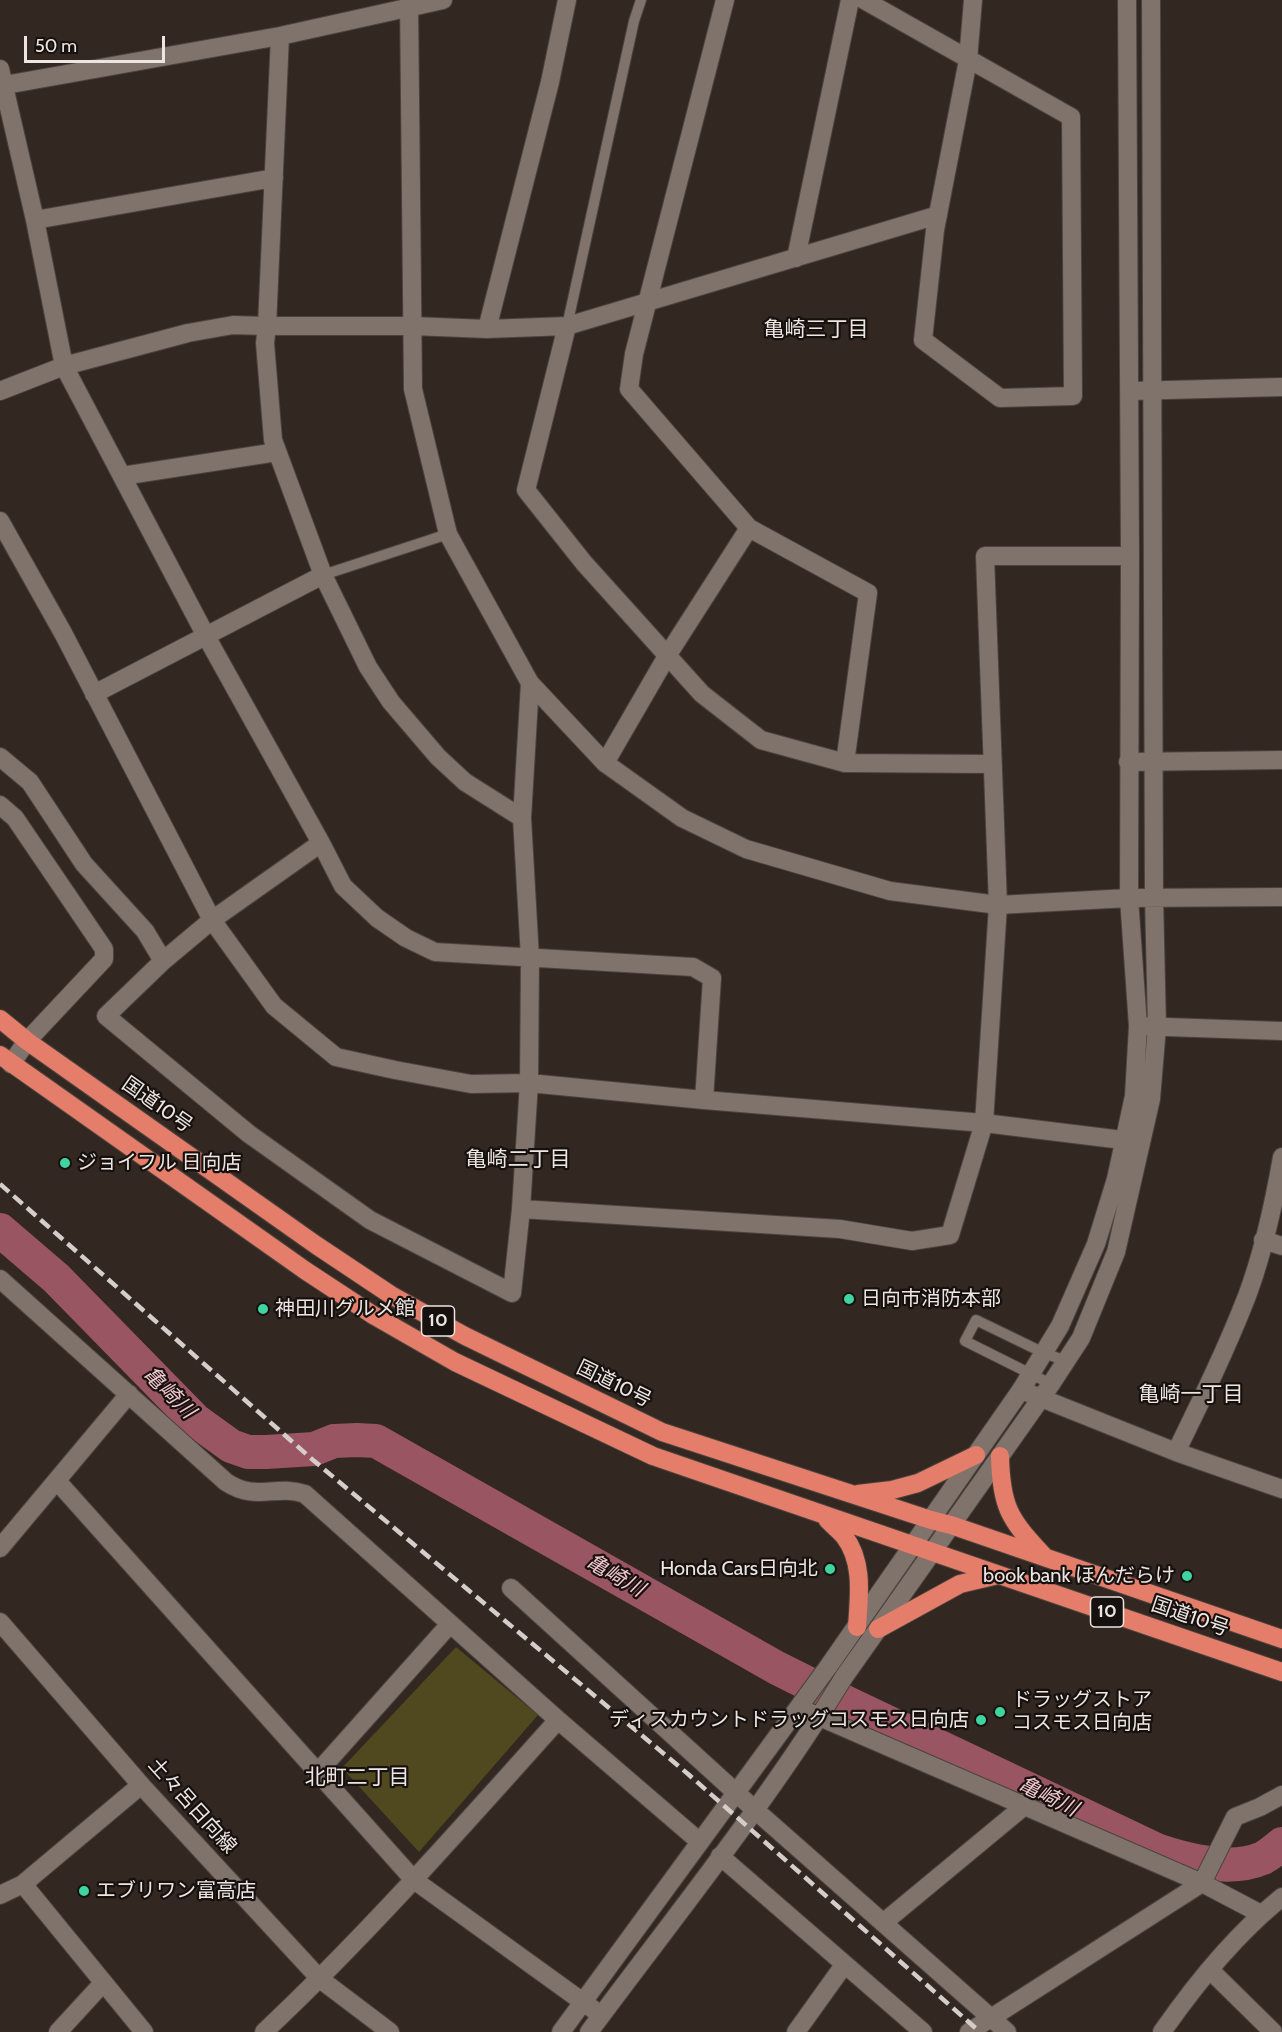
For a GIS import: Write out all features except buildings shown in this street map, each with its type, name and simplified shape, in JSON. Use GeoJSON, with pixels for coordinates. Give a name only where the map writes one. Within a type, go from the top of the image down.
{"type":"FeatureCollection","features":[{"type":"Feature","properties":{"kind":"highway","name":"国道10号"},"geometry":{"type":"LineString","coordinates":[[0,1019],[27,1041],[316,1245],[391,1295],[465,1336],[662,1432],[931,1520],[951,1524],[1282,1639]]}},
{"type":"Feature","properties":{"kind":"highway","name":"国道10号"},"geometry":{"type":"LineString","coordinates":[[5,1060],[306,1271],[373,1315],[455,1362],[653,1456],[1282,1672]]}},
{"type":"Feature","properties":{"kind":"highway"},"geometry":{"type":"LineString","coordinates":[[853,1495],[892,1490],[918,1483],[976,1455]]}},
{"type":"Feature","properties":{"kind":"highway"},"geometry":{"type":"LineString","coordinates":[[1000,1456],[1001,1485],[1006,1507],[1024,1535],[1046,1557]]}},
{"type":"Feature","properties":{"kind":"highway"},"geometry":{"type":"LineString","coordinates":[[822,1515],[844,1536],[855,1559],[860,1585],[856,1627]]}},
{"type":"Feature","properties":{"kind":"highway"},"geometry":{"type":"LineString","coordinates":[[878,1629],[960,1584],[1000,1575]]}},
{"type":"Feature","properties":{"kind":"street"},"geometry":{"type":"LineString","coordinates":[[443,0],[410,4],[280,36],[1,80],[35,220],[64,366],[206,636],[343,886],[377,918],[406,938],[435,952],[693,967],[712,978],[704,1100]]}},
{"type":"Feature","properties":{"kind":"street"},"geometry":{"type":"LineString","coordinates":[[487,329],[547,94],[567,0]]}},
{"type":"Feature","properties":{"kind":"street"},"geometry":{"type":"LineString","coordinates":[[725,0],[634,354],[629,389],[748,528],[867,593],[845,763]]}},
{"type":"Feature","properties":{"kind":"street"},"geometry":{"type":"LineString","coordinates":[[796,258],[850,0]]}},
{"type":"Feature","properties":{"kind":"street"},"geometry":{"type":"LineString","coordinates":[[864,0],[969,60],[1071,117],[1074,396],[1000,398],[923,340],[938,215],[969,60],[973,0]]}},
{"type":"Feature","properties":{"kind":"street"},"geometry":{"type":"LineString","coordinates":[[561,2032],[799,1708],[878,1629],[1082,1338],[1116,1252],[1133,1140],[1138,1026],[1129,898],[1130,391],[1127,0]]}},
{"type":"Feature","properties":{"kind":"street"},"geometry":{"type":"LineString","coordinates":[[589,2032],[819,1718],[856,1627],[1044,1353],[1060,1326],[1096,1244],[1116,1179],[1152,1099],[1156,1027],[1151,0]]}},
{"type":"Feature","properties":{"kind":"street"},"geometry":{"type":"LineString","coordinates":[[410,4],[413,389],[447,534],[530,682],[605,763],[682,818],[746,849],[890,891],[998,905],[1154,897],[1282,897]]}},
{"type":"Feature","properties":{"kind":"street"},"geometry":{"type":"LineString","coordinates":[[280,36],[265,343],[273,440],[323,575],[368,667],[391,702],[438,757],[465,782],[522,818]]}},
{"type":"Feature","properties":{"kind":"street"},"geometry":{"type":"LineString","coordinates":[[35,220],[274,178]]}},
{"type":"Feature","properties":{"kind":"street"},"geometry":{"type":"LineString","coordinates":[[0,391],[64,366],[199,331],[233,325],[412,326],[487,329],[567,326],[938,215]]}},
{"type":"Feature","properties":{"kind":"street"},"geometry":{"type":"LineString","coordinates":[[567,326],[526,490],[584,563],[702,694],[761,740],[845,763],[992,764]]}},
{"type":"Feature","properties":{"kind":"street"},"geometry":{"type":"LineString","coordinates":[[1130,391],[1282,387]]}},
{"type":"Feature","properties":{"kind":"street"},"geometry":{"type":"LineString","coordinates":[[122,476],[277,452]]}},
{"type":"Feature","properties":{"kind":"street"},"geometry":{"type":"LineString","coordinates":[[0,520],[63,633],[212,920],[274,1006],[336,1057],[471,1084],[529,1083],[984,1123],[1133,1140]]}},
{"type":"Feature","properties":{"kind":"street"},"geometry":{"type":"LineString","coordinates":[[605,763],[667,656],[748,528]]}},
{"type":"Feature","properties":{"kind":"street"},"geometry":{"type":"LineString","coordinates":[[521,1209],[840,1229],[912,1241],[950,1235],[984,1123],[998,905],[985,556],[1130,556]]}},
{"type":"Feature","properties":{"kind":"street"},"geometry":{"type":"LineString","coordinates":[[94,694],[323,575]]}},
{"type":"Feature","properties":{"kind":"street"},"geometry":{"type":"LineString","coordinates":[[321,843],[212,920],[163,961],[106,1016],[249,1134],[370,1220],[512,1293],[521,1209],[529,1083],[530,958],[522,818],[530,682]]}},
{"type":"Feature","properties":{"kind":"street"},"geometry":{"type":"LineString","coordinates":[[0,758],[30,782],[84,864],[145,931],[163,961]]}},
{"type":"Feature","properties":{"kind":"street"},"geometry":{"type":"LineString","coordinates":[[1128,762],[1282,760]]}},
{"type":"Feature","properties":{"kind":"street"},"geometry":{"type":"LineString","coordinates":[[0,805],[15,818],[104,949],[104,959],[27,1041],[5,1060]]}},
{"type":"Feature","properties":{"kind":"street"},"geometry":{"type":"LineString","coordinates":[[1138,1026],[1282,1031]]}},
{"type":"Feature","properties":{"kind":"street"},"geometry":{"type":"LineString","coordinates":[[1176,1452],[1213,1377],[1247,1294],[1275,1200],[1282,1157]]}},
{"type":"Feature","properties":{"kind":"street"},"geometry":{"type":"LineString","coordinates":[[1263,1240],[1282,1246]]}},
{"type":"Feature","properties":{"kind":"street"},"geometry":{"type":"LineString","coordinates":[[0,1279],[216,1473],[238,1489],[249,1492],[291,1490],[304,1494],[558,1720],[700,1842]]}},
{"type":"Feature","properties":{"kind":"street"},"geometry":{"type":"LineString","coordinates":[[1026,1382],[1176,1452],[1282,1489]]}},
{"type":"Feature","properties":{"kind":"street"},"geometry":{"type":"LineString","coordinates":[[0,1548],[129,1394]]}},
{"type":"Feature","properties":{"kind":"street"},"geometry":{"type":"LineString","coordinates":[[57,1481],[414,1880],[602,2015]]}},
{"type":"Feature","properties":{"kind":"street"},"geometry":{"type":"LineString","coordinates":[[511,1588],[737,1794],[1007,2032]]}},
{"type":"Feature","properties":{"kind":"street","name":"土々呂日向線"},"geometry":{"type":"LineString","coordinates":[[0,1622],[141,1785],[321,1979],[390,2032]]}},
{"type":"Feature","properties":{"kind":"street"},"geometry":{"type":"LineString","coordinates":[[318,1772],[450,1624]]}},
{"type":"Feature","properties":{"kind":"street"},"geometry":{"type":"LineString","coordinates":[[799,1708],[1202,1883],[1261,1914]]}},
{"type":"Feature","properties":{"kind":"street"},"geometry":{"type":"LineString","coordinates":[[264,2032],[321,1979],[558,1720]]}},
{"type":"Feature","properties":{"kind":"street"},"geometry":{"type":"LineString","coordinates":[[0,1895],[23,1884],[141,1785]]}},
{"type":"Feature","properties":{"kind":"street"},"geometry":{"type":"LineString","coordinates":[[969,2032],[1202,1883],[1235,1817],[1282,1795]]}},
{"type":"Feature","properties":{"kind":"street"},"geometry":{"type":"LineString","coordinates":[[883,1923],[1023,1807]]}},
{"type":"Feature","properties":{"kind":"street"},"geometry":{"type":"LineString","coordinates":[[720,1856],[923,2032]]}},
{"type":"Feature","properties":{"kind":"street"},"geometry":{"type":"LineString","coordinates":[[23,1884],[144,2032]]}},
{"type":"Feature","properties":{"kind":"street"},"geometry":{"type":"LineString","coordinates":[[1162,2032],[1179,2007],[1210,1970],[1261,1914],[1282,1897]]}},
{"type":"Feature","properties":{"kind":"street"},"geometry":{"type":"LineString","coordinates":[[802,2030],[844,1965]]}},
{"type":"Feature","properties":{"kind":"street"},"geometry":{"type":"LineString","coordinates":[[1210,1970],[1273,2032]]}},
{"type":"Feature","properties":{"kind":"street"},"geometry":{"type":"LineString","coordinates":[[58,2032],[103,1983]]}},
{"type":"Feature","properties":{"kind":"lane"},"geometry":{"type":"LineString","coordinates":[[567,326],[634,21],[641,0]]}},
{"type":"Feature","properties":{"kind":"lane"},"geometry":{"type":"LineString","coordinates":[[323,575],[447,534]]}},
{"type":"Feature","properties":{"kind":"lane"},"geometry":{"type":"LineString","coordinates":[[1026,1382],[965,1341],[976,1320],[1044,1353],[1066,1361]]}},
{"type":"Feature","properties":{"kind":"shaded area"},"geometry":{"type":"Polygon","coordinates":[[[456,1647],[538,1715],[419,1852],[342,1768],[456,1647]]]}},
{"type":"Feature","properties":{"kind":"waterway","name":"亀崎川"},"geometry":{"type":"LineString","coordinates":[[0,1230],[56,1278],[195,1420],[231,1446],[248,1452],[266,1452],[314,1449],[334,1441],[376,1441],[777,1668],[1159,1851],[1210,1864],[1224,1865],[1251,1862],[1263,1858],[1282,1844]]}},
{"type":"Feature","properties":{"kind":"railway"},"geometry":{"type":"LineString","coordinates":[[0,1184],[313,1460],[688,1774],[980,2032]]}},
{"type":"Feature","properties":{"kind":"place","name":"ジョイフル 日向店"},"geometry":{"type":"Point","coordinates":[65,1163]}},
{"type":"Feature","properties":{"kind":"place","name":"日向市消防本部"},"geometry":{"type":"Point","coordinates":[849,1299]}},
{"type":"Feature","properties":{"kind":"place","name":"神田川グルメ館"},"geometry":{"type":"Point","coordinates":[263,1309]}},
{"type":"Feature","properties":{"kind":"place","name":"Honda Cars日向北"},"geometry":{"type":"Point","coordinates":[830,1569]}},
{"type":"Feature","properties":{"kind":"place","name":"book bank ほんだらけ"},"geometry":{"type":"Point","coordinates":[1187,1576]}},
{"type":"Feature","properties":{"kind":"place","name":"ドラッグストア コスモス日向店"},"geometry":{"type":"Point","coordinates":[1000,1712]}},
{"type":"Feature","properties":{"kind":"place","name":"ディスカウントドラッグコスモス日向店"},"geometry":{"type":"Point","coordinates":[981,1720]}},
{"type":"Feature","properties":{"kind":"place","name":"エブリワン富高店"},"geometry":{"type":"Point","coordinates":[84,1891]}},
{"type":"Feature","properties":{"kind":"district","name":"亀崎三丁目"},"geometry":{"type":"Point","coordinates":[816,330]}},
{"type":"Feature","properties":{"kind":"district","name":"亀崎二丁目"},"geometry":{"type":"Point","coordinates":[518,1160]}},
{"type":"Feature","properties":{"kind":"district","name":"亀崎一丁目"},"geometry":{"type":"Point","coordinates":[1191,1395]}},
{"type":"Feature","properties":{"kind":"district","name":"北町二丁目"},"geometry":{"type":"Point","coordinates":[357,1778]}}]}
